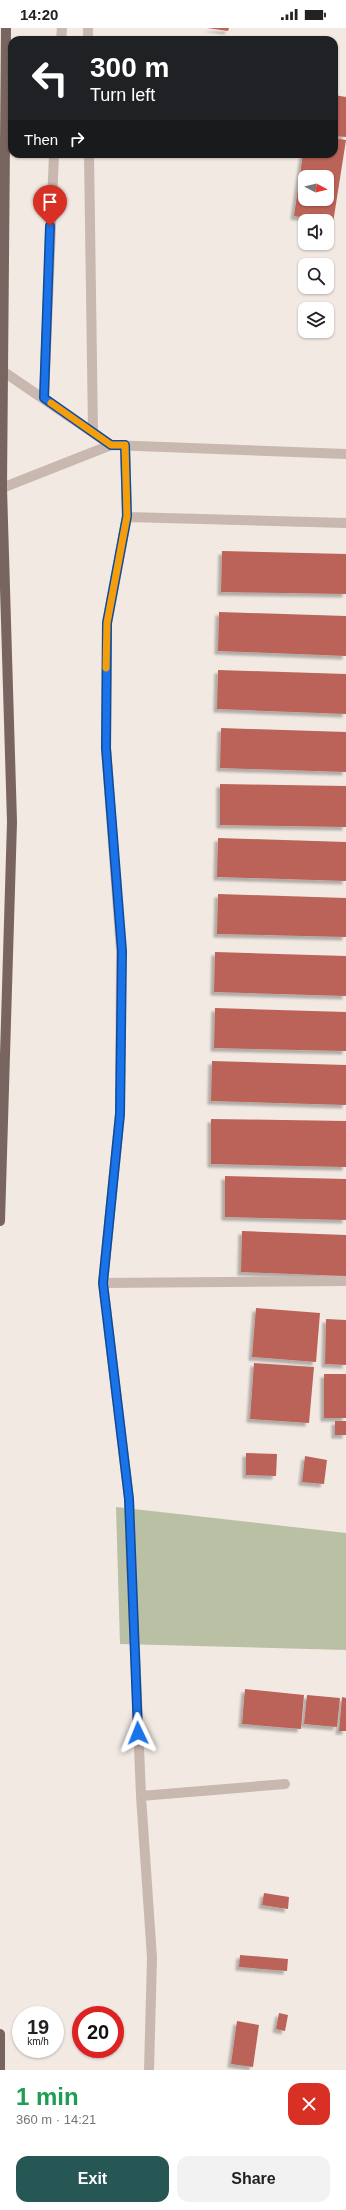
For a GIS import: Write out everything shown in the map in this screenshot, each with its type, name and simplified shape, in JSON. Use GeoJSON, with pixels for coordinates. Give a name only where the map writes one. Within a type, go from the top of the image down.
{"type":"FeatureCollection","features":[{"type":"Feature","properties":{"kind":"main road"},"geometry":{"type":"LineString","coordinates":[[0,1221],[12,822],[2,488],[6,28]]}},
{"type":"Feature","properties":{"kind":"main road"},"geometry":{"type":"LineString","coordinates":[[0,2034],[0,2070]]}},
{"type":"Feature","properties":{"kind":"street"},"geometry":{"type":"LineString","coordinates":[[44,398],[54,158]]}},
{"type":"Feature","properties":{"kind":"street"},"geometry":{"type":"LineString","coordinates":[[89,158],[93,432]]}},
{"type":"Feature","properties":{"kind":"street"},"geometry":{"type":"LineString","coordinates":[[4,372],[111,445]]}},
{"type":"Feature","properties":{"kind":"street"},"geometry":{"type":"LineString","coordinates":[[2,488],[111,445],[346,454]]}},
{"type":"Feature","properties":{"kind":"street"},"geometry":{"type":"LineString","coordinates":[[125,445],[127,516],[107,623],[106,748],[122,951],[120,1114],[103,1283],[129,1499],[141,1796],[152,1958],[149,2070]]}},
{"type":"Feature","properties":{"kind":"street"},"geometry":{"type":"LineString","coordinates":[[127,516],[346,524]]}},
{"type":"Feature","properties":{"kind":"street"},"geometry":{"type":"LineString","coordinates":[[103,1283],[346,1281]]}},
{"type":"Feature","properties":{"kind":"street"},"geometry":{"type":"LineString","coordinates":[[141,1796],[285,1784]]}},
{"type":"Feature","properties":{"kind":"green space"},"geometry":{"type":"Polygon","coordinates":[[[116,1507],[346,1533],[346,1650],[120,1644],[116,1507]]]}},
{"type":"Feature","properties":{"kind":"building"},"geometry":{"type":"Polygon","coordinates":[[[207,28],[229,28],[228,31],[207,28]]]}},
{"type":"Feature","properties":{"kind":"building"},"geometry":{"type":"Polygon","coordinates":[[[338,96],[346,97],[346,137],[338,136],[338,96]]]}},
{"type":"Feature","properties":{"kind":"building"},"geometry":{"type":"Polygon","coordinates":[[[338,139],[346,140],[334,217],[334,214],[298,214],[298,217],[294,216],[298,188],[298,206],[334,206],[334,170],[301,170],[302,158],[338,158],[338,139]]]}},
{"type":"Feature","properties":{"kind":"building"},"geometry":{"type":"Polygon","coordinates":[[[222,551],[346,554],[346,594],[221,592],[222,551]]]}},
{"type":"Feature","properties":{"kind":"building"},"geometry":{"type":"Polygon","coordinates":[[[219,612],[346,616],[346,656],[218,651],[219,612]]]}},
{"type":"Feature","properties":{"kind":"building"},"geometry":{"type":"Polygon","coordinates":[[[218,670],[346,674],[346,714],[217,709],[218,670]]]}},
{"type":"Feature","properties":{"kind":"building"},"geometry":{"type":"Polygon","coordinates":[[[221,728],[346,732],[346,772],[220,768],[221,728]]]}},
{"type":"Feature","properties":{"kind":"building"},"geometry":{"type":"Polygon","coordinates":[[[220,784],[346,786],[346,827],[220,825],[220,784]]]}},
{"type":"Feature","properties":{"kind":"building"},"geometry":{"type":"Polygon","coordinates":[[[218,838],[346,842],[346,881],[217,877],[218,838]]]}},
{"type":"Feature","properties":{"kind":"building"},"geometry":{"type":"Polygon","coordinates":[[[218,894],[346,898],[346,937],[217,934],[218,894]]]}},
{"type":"Feature","properties":{"kind":"building"},"geometry":{"type":"Polygon","coordinates":[[[215,952],[346,956],[346,996],[214,992],[215,952]]]}},
{"type":"Feature","properties":{"kind":"building"},"geometry":{"type":"Polygon","coordinates":[[[215,1008],[346,1012],[346,1051],[214,1048],[215,1008]]]}},
{"type":"Feature","properties":{"kind":"building"},"geometry":{"type":"Polygon","coordinates":[[[212,1061],[346,1065],[346,1105],[211,1101],[212,1061]]]}},
{"type":"Feature","properties":{"kind":"building"},"geometry":{"type":"Polygon","coordinates":[[[211,1119],[346,1121],[346,1167],[211,1164],[211,1119]]]}},
{"type":"Feature","properties":{"kind":"building"},"geometry":{"type":"Polygon","coordinates":[[[225,1176],[346,1179],[346,1220],[225,1217],[225,1176]]]}},
{"type":"Feature","properties":{"kind":"building"},"geometry":{"type":"Polygon","coordinates":[[[242,1231],[346,1235],[346,1276],[241,1272],[242,1231]]]}},
{"type":"Feature","properties":{"kind":"building"},"geometry":{"type":"Polygon","coordinates":[[[256,1308],[320,1313],[316,1362],[252,1357],[256,1308]]]}},
{"type":"Feature","properties":{"kind":"building"},"geometry":{"type":"Polygon","coordinates":[[[326,1319],[346,1320],[346,1365],[325,1364],[326,1319]]]}},
{"type":"Feature","properties":{"kind":"building"},"geometry":{"type":"Polygon","coordinates":[[[254,1363],[314,1367],[309,1423],[250,1419],[254,1363]]]}},
{"type":"Feature","properties":{"kind":"building"},"geometry":{"type":"Polygon","coordinates":[[[324,1374],[346,1374],[346,1418],[324,1418],[324,1374]]]}},
{"type":"Feature","properties":{"kind":"building"},"geometry":{"type":"Polygon","coordinates":[[[335,1421],[346,1421],[346,1435],[335,1435],[335,1421]]]}},
{"type":"Feature","properties":{"kind":"building"},"geometry":{"type":"Polygon","coordinates":[[[246,1453],[277,1454],[276,1476],[246,1475],[246,1453]]]}},
{"type":"Feature","properties":{"kind":"building"},"geometry":{"type":"Polygon","coordinates":[[[305,1456],[327,1460],[324,1484],[302,1482],[305,1456]]]}},
{"type":"Feature","properties":{"kind":"building"},"geometry":{"type":"Polygon","coordinates":[[[245,1689],[304,1695],[301,1729],[242,1724],[245,1689]]]}},
{"type":"Feature","properties":{"kind":"building"},"geometry":{"type":"Polygon","coordinates":[[[307,1695],[340,1698],[337,1727],[304,1724],[307,1695]]]}},
{"type":"Feature","properties":{"kind":"building"},"geometry":{"type":"Polygon","coordinates":[[[342,1697],[346,1698],[346,1731],[339,1731],[342,1697]]]}},
{"type":"Feature","properties":{"kind":"building"},"geometry":{"type":"Polygon","coordinates":[[[264,1893],[289,1897],[288,1909],[262,1905],[264,1893]]]}},
{"type":"Feature","properties":{"kind":"building"},"geometry":{"type":"Polygon","coordinates":[[[240,1955],[288,1959],[287,1971],[239,1967],[240,1955]]]}},
{"type":"Feature","properties":{"kind":"building"},"geometry":{"type":"Polygon","coordinates":[[[279,2013],[288,2015],[285,2031],[276,2029],[279,2013]]]}},
{"type":"Feature","properties":{"kind":"building"},"geometry":{"type":"Polygon","coordinates":[[[237,2021],[259,2025],[253,2067],[231,2064],[237,2021]]]}},
{"type":"Feature","properties":{"kind":"slow traffic"},"geometry":{"type":"LineString","coordinates":[[51,403],[111,445],[125,445],[127,516],[107,623],[106,668]]}},
{"type":"Feature","properties":{"kind":"route"},"geometry":{"type":"LineString","coordinates":[[50,226],[44,398],[111,445],[125,445],[127,516],[107,623],[106,748],[122,951],[120,1114],[103,1283],[129,1499],[138,1733]]}}]}
